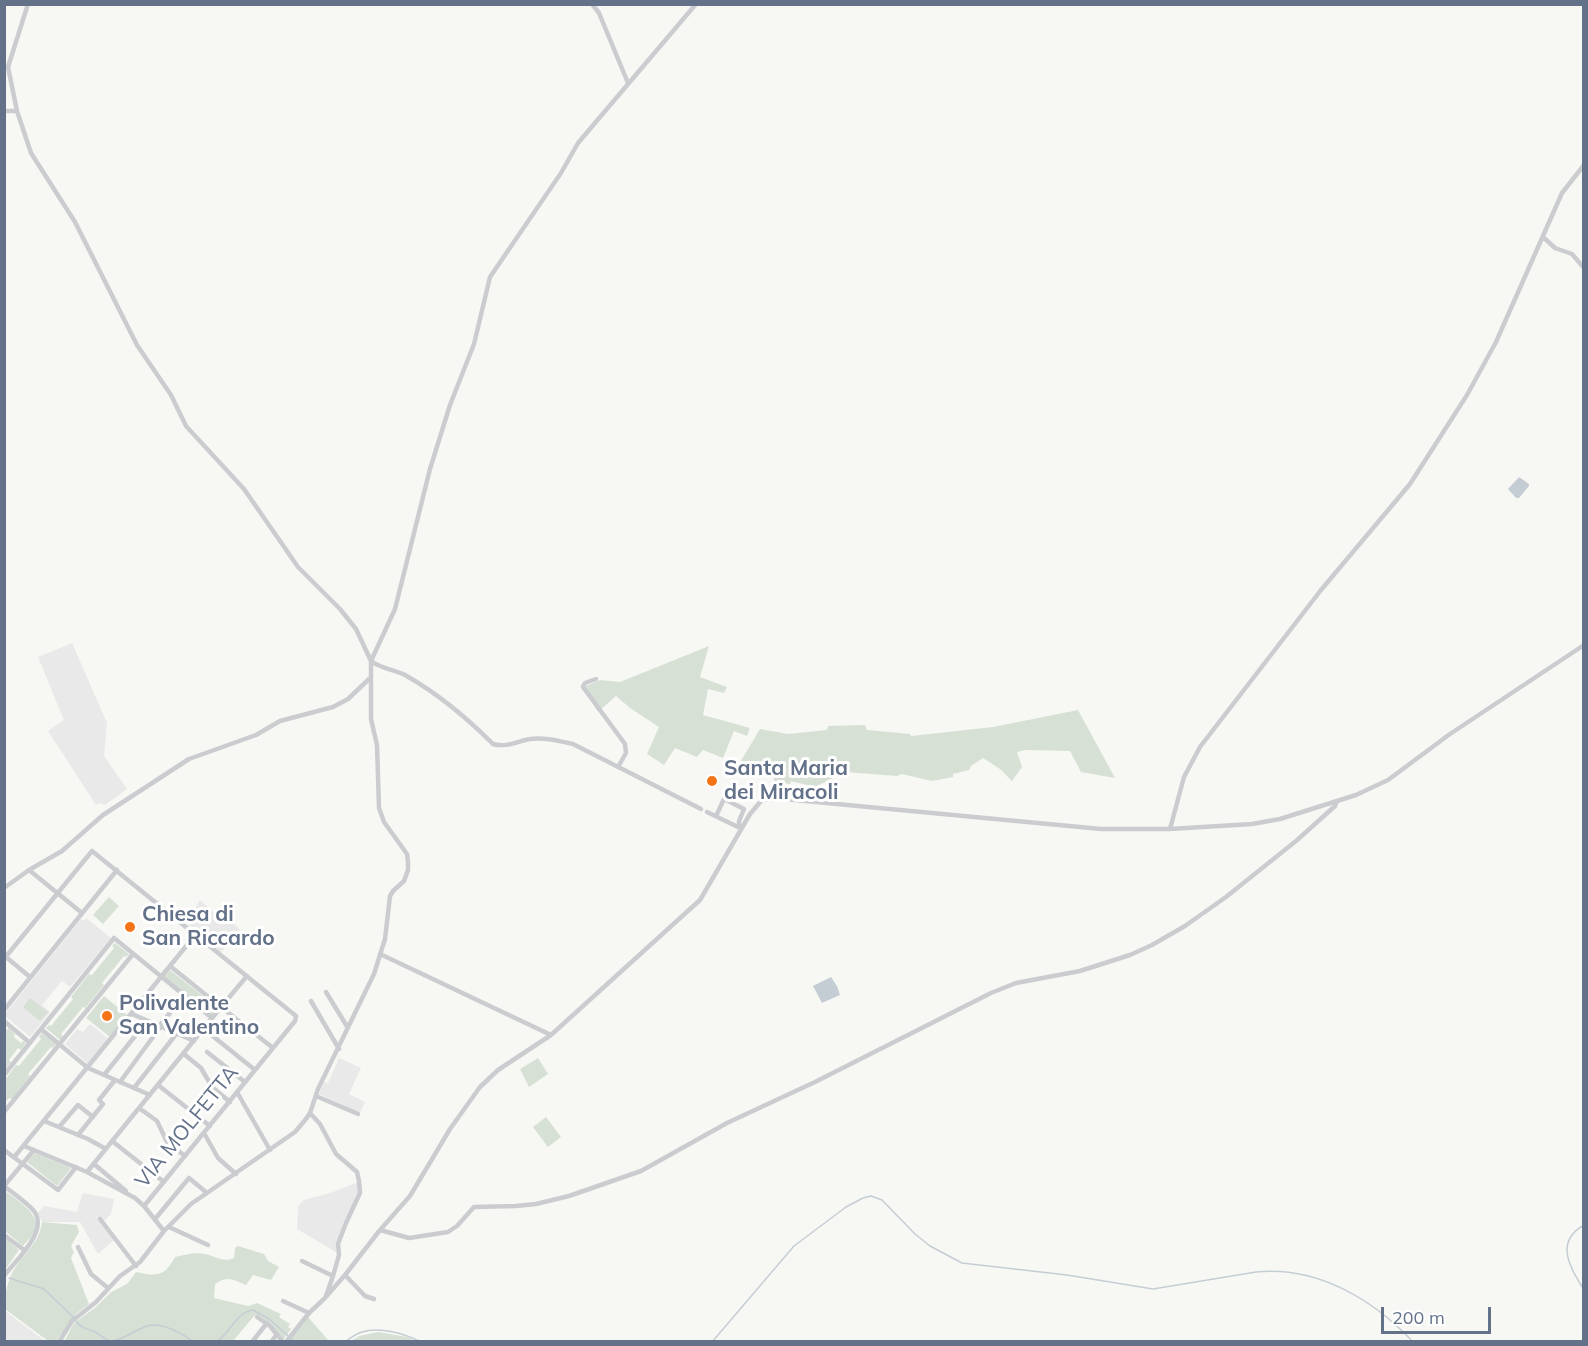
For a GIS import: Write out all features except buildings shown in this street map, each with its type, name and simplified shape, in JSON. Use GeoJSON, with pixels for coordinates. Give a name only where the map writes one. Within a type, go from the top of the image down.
{"type":"FeatureCollection","features":[{"type":"Feature","properties":{"kind":"street"},"geometry":{"type":"LineString","coordinates":[[28,4],[8,67],[17,111],[31,153],[75,222],[133,339],[171,395],[186,426],[244,489],[298,567],[340,609],[356,629],[370,661],[370,719],[377,745],[379,808],[384,822],[406,853],[408,862],[404,881],[390,896],[387,929],[374,974],[318,1089],[310,1113],[295,1132],[191,1204],[164,1231],[136,1266],[120,1276],[96,1302],[77,1316],[59,1341]]}},
{"type":"Feature","properties":{"kind":"street"},"geometry":{"type":"LineString","coordinates":[[592,4],[599,13],[628,82]]}},
{"type":"Feature","properties":{"kind":"street"},"geometry":{"type":"LineString","coordinates":[[370,661],[395,609],[430,469],[450,405],[474,344],[490,277],[561,173],[578,143],[696,4]]}},
{"type":"Feature","properties":{"kind":"street"},"geometry":{"type":"LineString","coordinates":[[4,111],[17,111]]}},
{"type":"Feature","properties":{"kind":"street"},"geometry":{"type":"LineString","coordinates":[[1170,829],[1184,777],[1200,747],[1321,590],[1410,484],[1467,395],[1496,342],[1562,193],[1584,165]]}},
{"type":"Feature","properties":{"kind":"street"},"geometry":{"type":"LineString","coordinates":[[1543,237],[1555,248],[1572,254],[1584,268]]}},
{"type":"Feature","properties":{"kind":"street"},"geometry":{"type":"LineString","coordinates":[[258,1317],[285,1341],[345,1275],[410,1196],[459,1116],[480,1087],[498,1070],[551,1035],[700,900],[741,828],[762,800],[784,799],[1101,829],[1170,829],[1267,822],[1356,795],[1388,780],[1450,734],[1584,645]]}},
{"type":"Feature","properties":{"kind":"street"},"geometry":{"type":"LineString","coordinates":[[370,661],[406,676],[430,692],[476,726],[493,744],[514,744],[531,739],[559,740],[585,749],[701,809]]}},
{"type":"Feature","properties":{"kind":"street"},"geometry":{"type":"LineString","coordinates":[[4,888],[28,870],[62,851],[104,815],[189,759],[256,735],[280,721],[333,707],[348,699],[370,678]]}},
{"type":"Feature","properties":{"kind":"street"},"geometry":{"type":"LineString","coordinates":[[596,679],[585,683],[583,687],[625,744],[626,753],[618,767]]}},
{"type":"Feature","properties":{"kind":"street"},"geometry":{"type":"LineString","coordinates":[[716,816],[724,799],[744,808],[739,820],[741,828]]}},
{"type":"Feature","properties":{"kind":"street"},"geometry":{"type":"LineString","coordinates":[[380,1230],[409,1238],[448,1232],[457,1226],[474,1207],[536,1204],[569,1196],[641,1171],[720,1126],[815,1082],[999,990],[1016,983],[1072,973],[1140,951],[1172,934],[1226,897],[1296,841],[1335,806],[1337,801]]}},
{"type":"Feature","properties":{"kind":"street"},"geometry":{"type":"LineString","coordinates":[[707,812],[741,828]]}},
{"type":"Feature","properties":{"kind":"street"},"geometry":{"type":"LineString","coordinates":[[30,977],[5,958],[89,853],[93,852],[247,976],[87,1172]]}},
{"type":"Feature","properties":{"kind":"street"},"geometry":{"type":"LineString","coordinates":[[28,870],[82,913]]}},
{"type":"Feature","properties":{"kind":"street"},"geometry":{"type":"LineString","coordinates":[[4,1010],[117,870]]}},
{"type":"Feature","properties":{"kind":"street"},"geometry":{"type":"LineString","coordinates":[[15,1156],[196,934]]}},
{"type":"Feature","properties":{"kind":"street"},"geometry":{"type":"LineString","coordinates":[[4,1075],[114,938],[212,1018]]}},
{"type":"Feature","properties":{"kind":"street"},"geometry":{"type":"LineString","coordinates":[[4,1112],[133,954]]}},
{"type":"Feature","properties":{"kind":"street"},"geometry":{"type":"LineString","coordinates":[[380,954],[551,1035]]}},
{"type":"Feature","properties":{"kind":"street"},"geometry":{"type":"LineString","coordinates":[[170,966],[273,1048]]}},
{"type":"Feature","properties":{"kind":"street","name":"VIA MOLFETTA"},"geometry":{"type":"LineString","coordinates":[[144,1206],[295,1021],[296,1016],[247,976]]}},
{"type":"Feature","properties":{"kind":"street"},"geometry":{"type":"LineString","coordinates":[[326,992],[348,1028]]}},
{"type":"Feature","properties":{"kind":"street"},"geometry":{"type":"LineString","coordinates":[[78,1135],[103,1104],[99,1100],[118,1081],[184,996]]}},
{"type":"Feature","properties":{"kind":"street"},"geometry":{"type":"LineString","coordinates":[[311,1001],[339,1048]]}},
{"type":"Feature","properties":{"kind":"street"},"geometry":{"type":"LineString","coordinates":[[132,1014],[194,1041]]}},
{"type":"Feature","properties":{"kind":"street"},"geometry":{"type":"LineString","coordinates":[[4,1021],[30,1042]]}},
{"type":"Feature","properties":{"kind":"street"},"geometry":{"type":"LineString","coordinates":[[104,1075],[147,1021]]}},
{"type":"Feature","properties":{"kind":"street"},"geometry":{"type":"LineString","coordinates":[[41,1029],[88,1068],[150,1095]]}},
{"type":"Feature","properties":{"kind":"street"},"geometry":{"type":"LineString","coordinates":[[204,1029],[255,1070]]}},
{"type":"Feature","properties":{"kind":"street"},"geometry":{"type":"LineString","coordinates":[[134,1088],[177,1033]]}},
{"type":"Feature","properties":{"kind":"street"},"geometry":{"type":"LineString","coordinates":[[207,1052],[245,1082]]}},
{"type":"Feature","properties":{"kind":"street"},"geometry":{"type":"LineString","coordinates":[[184,1054],[201,1068],[212,1087],[230,1102]]}},
{"type":"Feature","properties":{"kind":"street"},"geometry":{"type":"LineString","coordinates":[[158,1085],[210,1126]]}},
{"type":"Feature","properties":{"kind":"street"},"geometry":{"type":"LineString","coordinates":[[237,1092],[270,1150]]}},
{"type":"Feature","properties":{"kind":"street"},"geometry":{"type":"LineString","coordinates":[[316,1096],[358,1114]]}},
{"type":"Feature","properties":{"kind":"street"},"geometry":{"type":"LineString","coordinates":[[59,1127],[78,1105],[93,1117]]}},
{"type":"Feature","properties":{"kind":"street"},"geometry":{"type":"LineString","coordinates":[[139,1108],[157,1121],[168,1142],[185,1156]]}},
{"type":"Feature","properties":{"kind":"street"},"geometry":{"type":"LineString","coordinates":[[310,1113],[320,1124],[336,1154],[357,1172],[360,1193],[338,1244],[339,1255],[324,1299]]}},
{"type":"Feature","properties":{"kind":"street"},"geometry":{"type":"LineString","coordinates":[[44,1122],[106,1149]]}},
{"type":"Feature","properties":{"kind":"street"},"geometry":{"type":"LineString","coordinates":[[204,1133],[218,1158],[236,1174]]}},
{"type":"Feature","properties":{"kind":"street"},"geometry":{"type":"LineString","coordinates":[[112,1141],[164,1182]]}},
{"type":"Feature","properties":{"kind":"street"},"geometry":{"type":"LineString","coordinates":[[24,1146],[87,1172],[135,1198]]}},
{"type":"Feature","properties":{"kind":"street"},"geometry":{"type":"LineString","coordinates":[[4,1150],[58,1190],[76,1167]]}},
{"type":"Feature","properties":{"kind":"street"},"geometry":{"type":"LineString","coordinates":[[5,1276],[37,1232],[38,1218],[32,1209],[4,1186],[34,1150]]}},
{"type":"Feature","properties":{"kind":"street"},"geometry":{"type":"LineString","coordinates":[[94,1164],[144,1206],[164,1231]]}},
{"type":"Feature","properties":{"kind":"street"},"geometry":{"type":"LineString","coordinates":[[155,1219],[189,1179],[207,1193]]}},
{"type":"Feature","properties":{"kind":"street"},"geometry":{"type":"LineString","coordinates":[[100,1219],[136,1266]]}},
{"type":"Feature","properties":{"kind":"street"},"geometry":{"type":"LineString","coordinates":[[169,1227],[208,1245]]}},
{"type":"Feature","properties":{"kind":"street"},"geometry":{"type":"LineString","coordinates":[[4,1235],[24,1250]]}},
{"type":"Feature","properties":{"kind":"street"},"geometry":{"type":"LineString","coordinates":[[78,1247],[91,1274],[108,1288]]}},
{"type":"Feature","properties":{"kind":"street"},"geometry":{"type":"LineString","coordinates":[[302,1261],[333,1276]]}},
{"type":"Feature","properties":{"kind":"street"},"geometry":{"type":"LineString","coordinates":[[345,1275],[365,1296],[374,1299]]}},
{"type":"Feature","properties":{"kind":"street"},"geometry":{"type":"LineString","coordinates":[[283,1302],[309,1312]]}},
{"type":"Feature","properties":{"kind":"street"},"geometry":{"type":"LineString","coordinates":[[252,1341],[267,1323]]}},
{"type":"Feature","properties":{"kind":"street"},"geometry":{"type":"LineString","coordinates":[[271,1341],[277,1334]]}},
{"type":"Feature","properties":{"kind":"shaded area"},"geometry":{"type":"Polygon","coordinates":[[[1519,477],[1529,486],[1519,498],[1516,498],[1508,489],[1519,477]]]}},
{"type":"Feature","properties":{"kind":"shaded area"},"geometry":{"type":"Polygon","coordinates":[[[72,643],[107,723],[104,756],[127,789],[105,805],[100,803],[96,805],[48,731],[64,720],[38,657],[72,643]]]}},
{"type":"Feature","properties":{"kind":"shaded area"},"geometry":{"type":"Polygon","coordinates":[[[709,646],[700,677],[727,687],[724,693],[708,689],[703,715],[750,728],[747,736],[734,731],[723,758],[703,750],[697,757],[675,748],[664,765],[647,754],[659,727],[616,696],[598,712],[585,690],[586,686],[600,680],[620,682],[709,646]]]}},
{"type":"Feature","properties":{"kind":"shaded area"},"geometry":{"type":"Polygon","coordinates":[[[1078,710],[1115,778],[1081,772],[1070,751],[1026,750],[1017,752],[1022,767],[1012,781],[1000,769],[983,758],[969,770],[953,774],[953,777],[932,781],[902,774],[897,776],[845,772],[815,787],[791,781],[790,784],[774,782],[773,772],[739,764],[760,729],[788,734],[827,730],[828,726],[865,725],[867,730],[910,734],[911,736],[993,727],[1078,710]]]}},
{"type":"Feature","properties":{"kind":"shaded area"},"geometry":{"type":"Polygon","coordinates":[[[109,897],[119,906],[103,924],[93,915],[109,897]]]}},
{"type":"Feature","properties":{"kind":"shaded area"},"geometry":{"type":"Polygon","coordinates":[[[200,900],[221,919],[225,915],[241,931],[221,952],[187,923],[200,900]]]}},
{"type":"Feature","properties":{"kind":"shaded area"},"geometry":{"type":"Polygon","coordinates":[[[86,918],[111,938],[70,987],[62,981],[42,1005],[50,1012],[30,1037],[4,1015],[81,919],[84,921],[86,918]]]}},
{"type":"Feature","properties":{"kind":"shaded area"},"geometry":{"type":"Polygon","coordinates":[[[115,943],[129,954],[124,956],[102,983],[104,985],[61,1034],[63,1036],[60,1040],[46,1028],[51,1026],[73,999],[71,997],[114,948],[112,946],[115,943]]]}},
{"type":"Feature","properties":{"kind":"shaded area"},"geometry":{"type":"Polygon","coordinates":[[[170,970],[218,1008],[212,1016],[164,977],[170,970]]]}},
{"type":"Feature","properties":{"kind":"shaded area"},"geometry":{"type":"Polygon","coordinates":[[[831,977],[840,995],[822,1003],[813,986],[831,977]]]}},
{"type":"Feature","properties":{"kind":"shaded area","name":"Polivalente San Valentino"},"geometry":{"type":"Polygon","coordinates":[[[104,996],[127,1015],[110,1037],[86,1018],[104,996]]]}},
{"type":"Feature","properties":{"kind":"shaded area"},"geometry":{"type":"Polygon","coordinates":[[[30,998],[48,1012],[40,1021],[23,1007],[30,998]]]}},
{"type":"Feature","properties":{"kind":"shaded area"},"geometry":{"type":"Polygon","coordinates":[[[90,1024],[109,1039],[88,1064],[65,1044],[77,1029],[83,1032],[90,1024]]]}},
{"type":"Feature","properties":{"kind":"shaded area"},"geometry":{"type":"Polygon","coordinates":[[[5,1028],[7,1030],[9,1028],[21,1043],[23,1041],[26,1043],[21,1050],[18,1048],[5,1070],[5,1028]]]}},
{"type":"Feature","properties":{"kind":"shaded area"},"geometry":{"type":"Polygon","coordinates":[[[42,1033],[56,1044],[28,1074],[30,1076],[12,1099],[9,1098],[5,1103],[5,1080],[41,1039],[39,1037],[42,1033]]]}},
{"type":"Feature","properties":{"kind":"shaded area"},"geometry":{"type":"Polygon","coordinates":[[[339,1058],[361,1068],[349,1094],[365,1102],[360,1113],[319,1094],[324,1082],[328,1083],[339,1058]]]}},
{"type":"Feature","properties":{"kind":"shaded area"},"geometry":{"type":"Polygon","coordinates":[[[538,1058],[548,1074],[529,1087],[520,1069],[538,1058]]]}},
{"type":"Feature","properties":{"kind":"shaded area"},"geometry":{"type":"Polygon","coordinates":[[[546,1117],[561,1137],[548,1147],[533,1127],[546,1117]]]}},
{"type":"Feature","properties":{"kind":"shaded area"},"geometry":{"type":"Polygon","coordinates":[[[35,1153],[71,1168],[57,1186],[27,1162],[35,1153]]]}},
{"type":"Feature","properties":{"kind":"shaded area"},"geometry":{"type":"Polygon","coordinates":[[[358,1182],[359,1193],[343,1224],[336,1252],[297,1229],[298,1206],[304,1200],[358,1182]]]}},
{"type":"Feature","properties":{"kind":"shaded area"},"geometry":{"type":"Polygon","coordinates":[[[4,1190],[26,1207],[34,1218],[35,1230],[23,1246],[5,1231],[4,1190]]]}},
{"type":"Feature","properties":{"kind":"shaded area"},"geometry":{"type":"Polygon","coordinates":[[[83,1193],[114,1199],[111,1214],[101,1224],[114,1240],[98,1254],[80,1222],[42,1222],[38,1213],[44,1206],[77,1212],[83,1193]]]}},
{"type":"Feature","properties":{"kind":"shaded area"},"geometry":{"type":"Polygon","coordinates":[[[42,1222],[77,1225],[79,1232],[71,1246],[74,1252],[71,1258],[89,1304],[76,1314],[56,1341],[48,1341],[5,1309],[6,1292],[11,1275],[38,1237],[42,1222]]]}},
{"type":"Feature","properties":{"kind":"shaded area"},"geometry":{"type":"Polygon","coordinates":[[[5,1238],[19,1250],[4,1270],[5,1238]]]}},
{"type":"Feature","properties":{"kind":"shaded area"},"geometry":{"type":"Polygon","coordinates":[[[238,1246],[264,1254],[268,1261],[279,1267],[271,1280],[253,1275],[246,1285],[230,1279],[219,1281],[215,1284],[214,1298],[248,1306],[257,1303],[281,1314],[279,1317],[290,1324],[288,1327],[291,1329],[283,1340],[263,1318],[255,1315],[233,1341],[64,1342],[74,1323],[96,1307],[111,1292],[127,1284],[136,1272],[160,1274],[168,1268],[175,1257],[190,1254],[201,1253],[222,1259],[234,1258],[235,1248],[238,1246]]]}},
{"type":"Feature","properties":{"kind":"shaded area"},"geometry":{"type":"Polygon","coordinates":[[[5,1311],[45,1341],[5,1341],[5,1311]]]}},
{"type":"Feature","properties":{"kind":"shaded area"},"geometry":{"type":"Polygon","coordinates":[[[308,1317],[329,1341],[288,1342],[308,1317]]]}},
{"type":"Feature","properties":{"kind":"shaded area"},"geometry":{"type":"Polygon","coordinates":[[[378,1332],[407,1337],[415,1341],[351,1341],[359,1336],[378,1332]]]}},
{"type":"Feature","properties":{"kind":"waterway"},"geometry":{"type":"LineString","coordinates":[[712,1342],[794,1246],[846,1207],[871,1196],[882,1200],[930,1246],[962,1263],[1067,1275],[1153,1289],[1256,1272],[1301,1274],[1322,1280],[1362,1299],[1397,1326],[1413,1342]]}},
{"type":"Feature","properties":{"kind":"waterway"},"geometry":{"type":"LineString","coordinates":[[1584,1225],[1569,1239],[1567,1247],[1570,1264],[1584,1290]]}},
{"type":"Feature","properties":{"kind":"waterway"},"geometry":{"type":"LineString","coordinates":[[9,1278],[44,1289],[73,1317]]}},
{"type":"Feature","properties":{"kind":"waterway"},"geometry":{"type":"LineString","coordinates":[[216,1342],[242,1315],[253,1310],[269,1319],[295,1342]]}},
{"type":"Feature","properties":{"kind":"waterway"},"geometry":{"type":"LineString","coordinates":[[76,1321],[82,1327],[112,1342]]}},
{"type":"Feature","properties":{"kind":"waterway"},"geometry":{"type":"LineString","coordinates":[[113,1341],[144,1327],[157,1325],[177,1331],[194,1342]]}},
{"type":"Feature","properties":{"kind":"waterway"},"geometry":{"type":"LineString","coordinates":[[345,1342],[369,1330],[384,1330],[421,1342]]}},
{"type":"Feature","properties":{"kind":"place","name":"Santa Maria dei Miracoli"},"geometry":{"type":"Point","coordinates":[712,781]}},
{"type":"Feature","properties":{"kind":"place","name":"Chiesa di San Riccardo"},"geometry":{"type":"Point","coordinates":[130,927]}},
{"type":"Feature","properties":{"kind":"place","name":"Polivalente San Valentino"},"geometry":{"type":"Point","coordinates":[107,1016]}}]}
